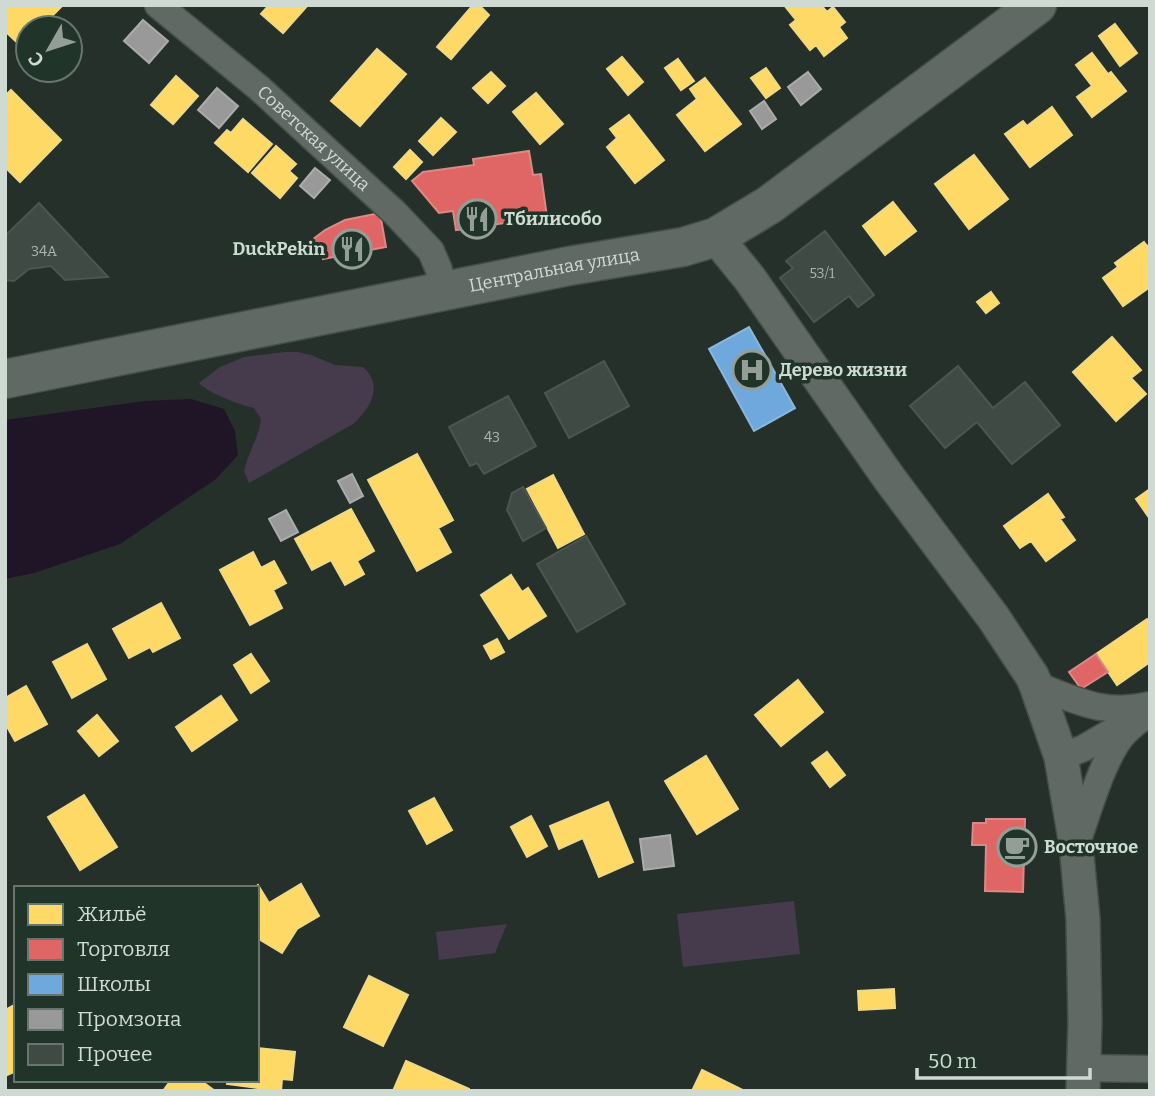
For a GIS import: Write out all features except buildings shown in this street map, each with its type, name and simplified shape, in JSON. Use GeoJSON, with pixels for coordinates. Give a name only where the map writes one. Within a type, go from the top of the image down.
{"type":"FeatureCollection","features":[{"type":"Feature","properties":{"kind":"main road","name":"Центральная улица"},"geometry":{"type":"LineString","coordinates":[[5,379],[569,266],[683,247],[716,237],[769,205],[1037,5]]}},
{"type":"Feature","properties":{"kind":"street","name":"Советская улица"},"geometry":{"type":"LineString","coordinates":[[158,5],[259,88],[395,213],[431,251],[439,270],[442,291]]}},
{"type":"Feature","properties":{"kind":"street"},"geometry":{"type":"LineString","coordinates":[[716,237],[750,279],[888,478],[993,617],[1032,676],[1061,757],[1076,845],[1083,919],[1083,1079],[1150,1069]]}},
{"type":"Feature","properties":{"kind":"street"},"geometry":{"type":"LineString","coordinates":[[1035,685],[1085,704],[1110,709],[1150,709]]}},
{"type":"Feature","properties":{"kind":"street"},"geometry":{"type":"LineString","coordinates":[[1061,757],[1084,748],[1150,709]]}},
{"type":"Feature","properties":{"kind":"street"},"geometry":{"type":"LineString","coordinates":[[1076,845],[1113,749],[1122,736],[1150,709]]}},
{"type":"Feature","properties":{"kind":"shaded area"},"geometry":{"type":"Polygon","coordinates":[[[285,352],[311,355],[335,365],[363,367],[373,382],[373,395],[363,414],[353,424],[249,483],[244,471],[261,419],[254,408],[217,395],[199,383],[220,367],[244,357],[285,352]]]}},
{"type":"Feature","properties":{"kind":"shaded area"},"geometry":{"type":"Polygon","coordinates":[[[191,399],[224,409],[235,431],[238,455],[216,479],[120,544],[34,573],[5,579],[5,420],[145,401],[191,399]]]}},
{"type":"Feature","properties":{"kind":"shaded area"},"geometry":{"type":"Polygon","coordinates":[[[794,901],[800,954],[683,967],[677,914],[794,901]]]}},
{"type":"Feature","properties":{"kind":"shaded area"},"geometry":{"type":"Polygon","coordinates":[[[507,924],[495,953],[439,960],[436,932],[507,924]]]}},
{"type":"Feature","properties":{"kind":"place","name":"Тбилисобо"},"geometry":{"type":"Point","coordinates":[477,219]}},
{"type":"Feature","properties":{"kind":"place","name":"DuckPekin"},"geometry":{"type":"Point","coordinates":[352,249]}},
{"type":"Feature","properties":{"kind":"place","name":"Дерево жизни"},"geometry":{"type":"Point","coordinates":[752,370]}},
{"type":"Feature","properties":{"kind":"place","name":"Восточное"},"geometry":{"type":"Point","coordinates":[1017,847]}}]}
